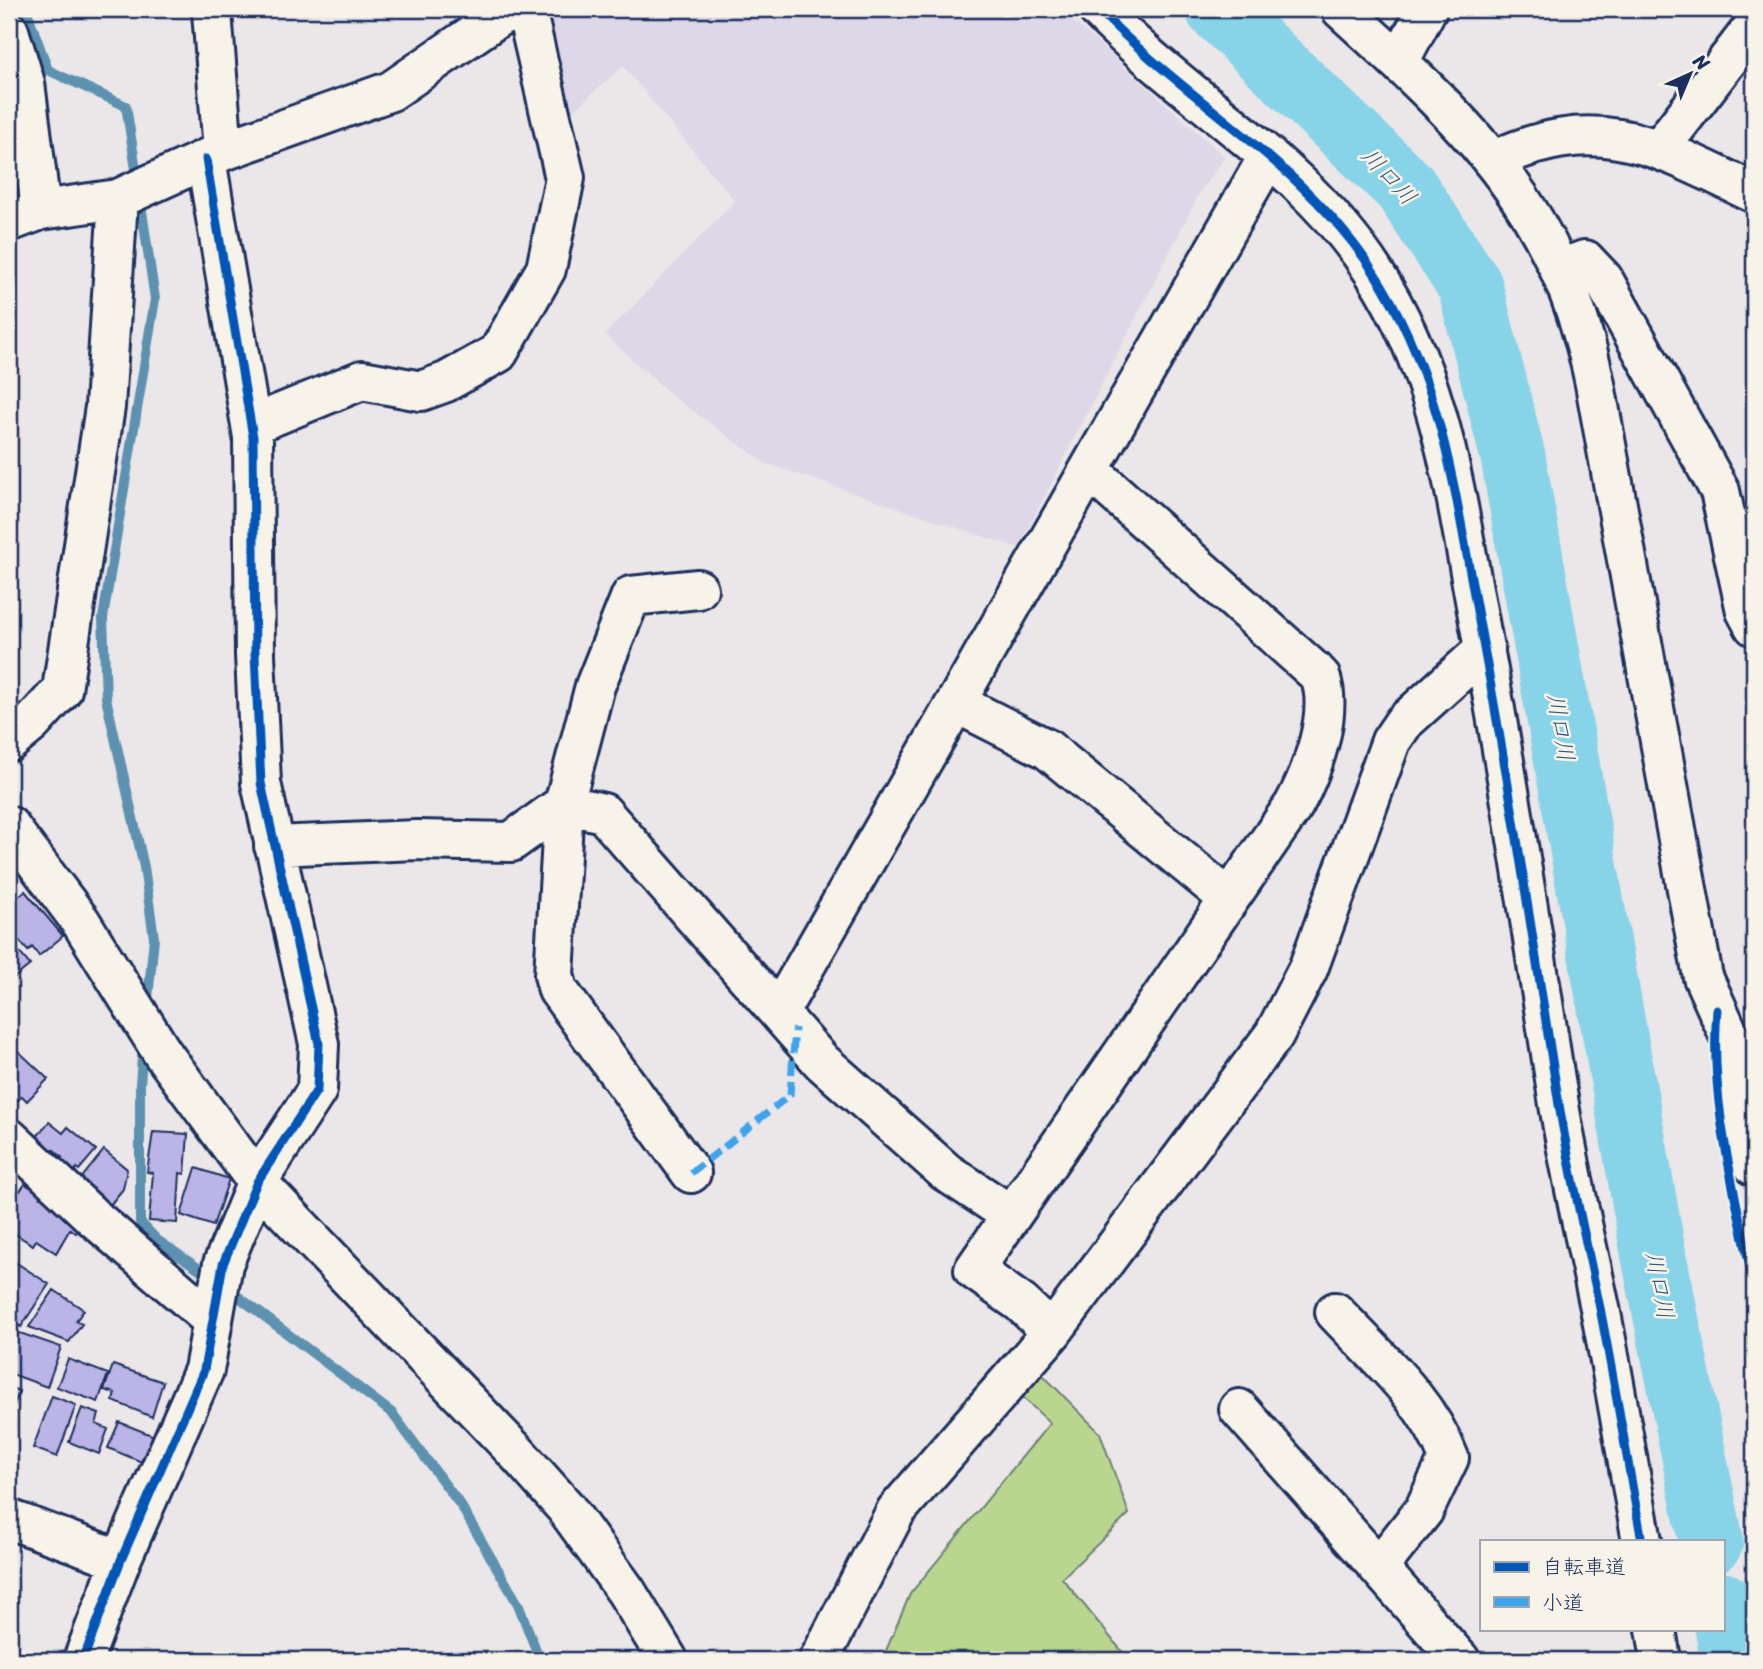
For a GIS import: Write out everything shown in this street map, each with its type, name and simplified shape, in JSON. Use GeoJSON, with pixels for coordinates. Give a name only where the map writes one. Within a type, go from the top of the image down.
{"type":"FeatureCollection","features":[{"type":"Feature","properties":{"kind":"street"},"geometry":{"type":"LineString","coordinates":[[83,1660],[121,1560],[204,1370],[223,1264],[257,1182],[317,1090],[320,1044],[261,783],[255,655],[252,425],[215,155],[214,9]]}},
{"type":"Feature","properties":{"kind":"street"},"geometry":{"type":"LineString","coordinates":[[9,31],[25,83],[25,216],[133,192],[215,155],[391,91],[510,9]]}},
{"type":"Feature","properties":{"kind":"street"},"geometry":{"type":"LineString","coordinates":[[252,425],[362,380],[421,391],[446,382],[498,353],[546,269],[565,178],[526,9]]}},
{"type":"Feature","properties":{"kind":"street"},"geometry":{"type":"LineString","coordinates":[[1098,9],[1318,202],[1352,240],[1390,296],[1418,352],[1446,445],[1485,649],[1520,848],[1560,1117],[1600,1311],[1642,1540]]}},
{"type":"Feature","properties":{"kind":"street"},"geometry":{"type":"LineString","coordinates":[[1341,9],[1460,121],[1495,160],[1531,213],[1560,269],[1581,325],[1595,384],[1703,976],[1734,1046],[1754,1166]]}},
{"type":"Feature","properties":{"kind":"street"},"geometry":{"type":"LineString","coordinates":[[1399,62],[1427,9]]}},
{"type":"Feature","properties":{"kind":"street"},"geometry":{"type":"LineString","coordinates":[[1660,148],[1754,26]]}},
{"type":"Feature","properties":{"kind":"street"},"geometry":{"type":"LineString","coordinates":[[1495,160],[1528,145],[1591,136],[1630,140],[1660,148],[1754,194]]}},
{"type":"Feature","properties":{"kind":"street"},"geometry":{"type":"LineString","coordinates":[[780,1010],[1268,157]]}},
{"type":"Feature","properties":{"kind":"street"},"geometry":{"type":"LineString","coordinates":[[9,742],[32,723],[62,690],[133,192]]}},
{"type":"Feature","properties":{"kind":"street"},"geometry":{"type":"LineString","coordinates":[[1560,269],[1585,260],[1603,279],[1720,491],[1746,611],[1754,626]]}},
{"type":"Feature","properties":{"kind":"street"},"geometry":{"type":"LineString","coordinates":[[1052,1332],[1021,1303],[974,1270],[1294,805],[1309,776],[1326,692],[1320,676],[1089,470]]}},
{"type":"Feature","properties":{"kind":"street"},"geometry":{"type":"LineString","coordinates":[[691,1173],[558,990],[554,975],[564,804],[595,686],[631,596],[698,589]]}},
{"type":"Feature","properties":{"kind":"street"},"geometry":{"type":"LineString","coordinates":[[819,1660],[896,1511],[1052,1332],[1274,1035],[1308,969],[1391,741],[1404,722],[1485,649]]}},
{"type":"Feature","properties":{"kind":"street"},"geometry":{"type":"LineString","coordinates":[[956,703],[1047,749],[1229,899]]}},
{"type":"Feature","properties":{"kind":"street"},"geometry":{"type":"LineString","coordinates":[[274,846],[417,840],[511,842],[564,804],[603,813],[780,1010],[822,1062],[946,1171],[1011,1215]]}},
{"type":"Feature","properties":{"kind":"street"},"geometry":{"type":"LineString","coordinates":[[9,826],[81,922],[163,1054],[257,1182],[515,1451],[566,1508],[626,1591],[668,1660]]}},
{"type":"Feature","properties":{"kind":"street"},"geometry":{"type":"LineString","coordinates":[[9,1138],[93,1217],[214,1315]]}},
{"type":"Feature","properties":{"kind":"street"},"geometry":{"type":"LineString","coordinates":[[1335,1312],[1421,1404],[1441,1436],[1449,1458],[1424,1510],[1379,1567]]}},
{"type":"Feature","properties":{"kind":"street"},"geometry":{"type":"LineString","coordinates":[[1239,1409],[1460,1660]]}},
{"type":"Feature","properties":{"kind":"street"},"geometry":{"type":"LineString","coordinates":[[9,1519],[121,1560]]}},
{"type":"Feature","properties":{"kind":"street"},"geometry":{"type":"LineString","coordinates":[[1656,1630],[1661,1660]]}},
{"type":"Feature","properties":{"kind":"shaded area"},"geometry":{"type":"Polygon","coordinates":[[[538,9],[1060,9],[1225,157],[1199,194],[1018,548],[765,463],[674,397],[605,335],[735,201],[623,66],[568,115],[538,9]]]}},
{"type":"Feature","properties":{"kind":"green space"},"geometry":{"type":"Polygon","coordinates":[[[1035,1367],[1100,1433],[1129,1514],[1062,1578],[1129,1660],[882,1660],[910,1594],[1050,1423],[1015,1390],[1035,1367]]]}},
{"type":"Feature","properties":{"kind":"building"},"geometry":{"type":"Polygon","coordinates":[[[25,891],[63,936],[39,956],[32,947],[28,951],[9,929],[9,904],[25,891]]]}},
{"type":"Feature","properties":{"kind":"building"},"geometry":{"type":"Polygon","coordinates":[[[9,940],[30,965],[9,982],[9,940]]]}},
{"type":"Feature","properties":{"kind":"building"},"geometry":{"type":"Polygon","coordinates":[[[14,1047],[48,1079],[27,1101],[22,1096],[9,1110],[9,1053],[14,1047]]]}},
{"type":"Feature","properties":{"kind":"building"},"geometry":{"type":"Polygon","coordinates":[[[49,1122],[63,1133],[68,1127],[96,1150],[79,1170],[77,1168],[73,1173],[58,1161],[62,1157],[54,1150],[51,1154],[34,1140],[49,1122]]]}},
{"type":"Feature","properties":{"kind":"building"},"geometry":{"type":"Polygon","coordinates":[[[153,1132],[188,1134],[185,1174],[180,1173],[177,1223],[149,1221],[153,1173],[147,1172],[153,1132]]]}},
{"type":"Feature","properties":{"kind":"building"},"geometry":{"type":"Polygon","coordinates":[[[104,1150],[127,1169],[123,1189],[110,1205],[80,1180],[104,1150]]]}},
{"type":"Feature","properties":{"kind":"building"},"geometry":{"type":"Polygon","coordinates":[[[196,1168],[229,1179],[213,1226],[181,1215],[196,1168]]]}},
{"type":"Feature","properties":{"kind":"building"},"geometry":{"type":"Polygon","coordinates":[[[25,1184],[84,1220],[76,1233],[70,1229],[56,1253],[36,1240],[33,1245],[9,1230],[9,1185],[20,1191],[25,1184]]]}},
{"type":"Feature","properties":{"kind":"building"},"geometry":{"type":"Polygon","coordinates":[[[9,1258],[49,1284],[21,1327],[9,1319],[9,1258]]]}},
{"type":"Feature","properties":{"kind":"building"},"geometry":{"type":"Polygon","coordinates":[[[54,1290],[84,1310],[76,1321],[82,1324],[69,1342],[29,1327],[54,1290]]]}},
{"type":"Feature","properties":{"kind":"building"},"geometry":{"type":"Polygon","coordinates":[[[11,1330],[61,1347],[47,1387],[9,1373],[11,1330]]]}},
{"type":"Feature","properties":{"kind":"building"},"geometry":{"type":"Polygon","coordinates":[[[68,1359],[108,1374],[98,1402],[57,1387],[68,1359]]]}},
{"type":"Feature","properties":{"kind":"building"},"geometry":{"type":"Polygon","coordinates":[[[113,1365],[163,1382],[152,1417],[113,1401],[115,1393],[104,1390],[113,1365]]]}},
{"type":"Feature","properties":{"kind":"building"},"geometry":{"type":"Polygon","coordinates":[[[9,1387],[19,1391],[9,1420],[9,1387]]]}},
{"type":"Feature","properties":{"kind":"building"},"geometry":{"type":"Polygon","coordinates":[[[52,1396],[76,1405],[57,1457],[33,1448],[52,1396]]]}},
{"type":"Feature","properties":{"kind":"building"},"geometry":{"type":"Polygon","coordinates":[[[82,1408],[99,1414],[96,1424],[108,1429],[99,1454],[69,1442],[82,1408]]]}},
{"type":"Feature","properties":{"kind":"building"},"geometry":{"type":"Polygon","coordinates":[[[119,1422],[154,1436],[144,1463],[108,1448],[119,1422]]]}},
{"type":"Feature","properties":{"kind":"waterway"},"geometry":{"type":"LineString","coordinates":[[26,9],[48,70],[126,106],[138,182]]}},
{"type":"Feature","properties":{"kind":"waterway","name":"川口川"},"geometry":{"type":"LineString","coordinates":[[1218,9],[1405,187],[1470,286],[1513,457],[1654,1257],[1711,1540]]}},
{"type":"Feature","properties":{"kind":"waterway"},"geometry":{"type":"LineString","coordinates":[[140,198],[155,299],[103,618],[106,698],[144,867],[154,938],[147,1008]]}},
{"type":"Feature","properties":{"kind":"waterway"},"geometry":{"type":"LineString","coordinates":[[143,1045],[140,1084],[140,1222],[157,1240],[214,1279]]}},
{"type":"Feature","properties":{"kind":"waterway"},"geometry":{"type":"LineString","coordinates":[[227,1288],[392,1413],[461,1506],[518,1604],[540,1660]]}},
{"type":"Feature","properties":{"kind":"waterway","name":"川口川"},"geometry":{"type":"LineString","coordinates":[[1724,1610],[1733,1660]]}},
{"type":"Feature","properties":{"kind":"marked path"},"geometry":{"type":"LineString","coordinates":[[691,1173],[790,1095],[795,1028]]}},
{"type":"Feature","properties":{"kind":"cycle path"},"geometry":{"type":"LineString","coordinates":[[1098,9],[1132,42],[1278,165],[1313,197],[1345,232],[1373,271],[1396,311],[1430,394],[1443,437],[1462,525],[1510,794],[1561,1119],[1606,1337],[1642,1540]]}},
{"type":"Feature","properties":{"kind":"cycle path"},"geometry":{"type":"LineString","coordinates":[[83,1660],[121,1560],[204,1370],[223,1264],[257,1182],[317,1090],[319,1044],[261,783],[255,655],[253,437],[206,159]]}},
{"type":"Feature","properties":{"kind":"cycle path"},"geometry":{"type":"LineString","coordinates":[[1717,1010],[1720,1115],[1754,1287]]}}]}
